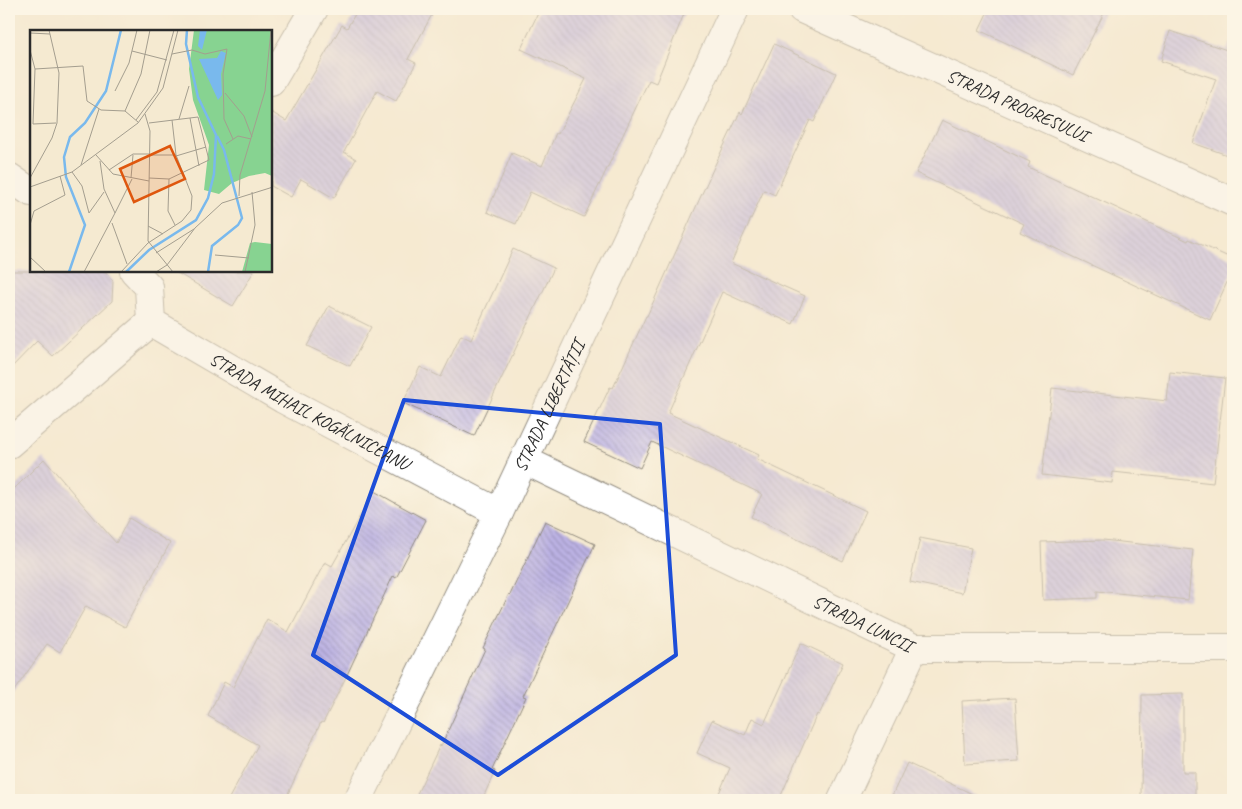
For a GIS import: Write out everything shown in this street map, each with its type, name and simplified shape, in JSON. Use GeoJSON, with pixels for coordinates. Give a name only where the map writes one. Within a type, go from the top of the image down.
{"type":"FeatureCollection","features":[{"type":"Feature","properties":{"kind":"street"},"geometry":{"type":"LineString","coordinates":[[272,80],[314,9]]}},
{"type":"Feature","properties":{"kind":"street","name":"STRADA LIBERTĂȚII"},"geometry":{"type":"LineString","coordinates":[[358,800],[499,514],[735,9]]}},
{"type":"Feature","properties":{"kind":"street","name":"STRADA PROGRESULUI"},"geometry":{"type":"LineString","coordinates":[[802,9],[1233,202]]}},
{"type":"Feature","properties":{"kind":"street"},"geometry":{"type":"LineString","coordinates":[[9,177],[30,191]]}},
{"type":"Feature","properties":{"kind":"street"},"geometry":{"type":"LineString","coordinates":[[9,444],[151,322],[147,276]]}},
{"type":"Feature","properties":{"kind":"street","name":"STRADA MIHAIL KOGĂLNICEANU"},"geometry":{"type":"LineString","coordinates":[[151,322],[283,399],[499,514]]}},
{"type":"Feature","properties":{"kind":"street","name":"STRADA LUNCII"},"geometry":{"type":"LineString","coordinates":[[524,460],[914,648],[1233,648]]}},
{"type":"Feature","properties":{"kind":"street"},"geometry":{"type":"LineString","coordinates":[[842,800],[914,648]]}},
{"type":"Feature","properties":{"kind":"highlighted area"},"geometry":{"type":"Polygon","coordinates":[[[404,400],[660,424],[676,655],[498,775],[313,655],[404,400]]]}},
{"type":"Feature","properties":{"kind":"building"},"geometry":{"type":"Polygon","coordinates":[[[358,9],[435,9],[408,59],[416,63],[396,101],[377,91],[344,152],[356,159],[334,198],[301,179],[291,197],[272,187],[272,113],[286,121],[342,25],[347,28],[358,9]]]}},
{"type":"Feature","properties":{"kind":"building"},"geometry":{"type":"Polygon","coordinates":[[[540,9],[686,9],[656,83],[649,80],[584,217],[530,192],[516,224],[487,212],[512,153],[542,166],[556,133],[558,134],[586,79],[521,49],[540,9]]]}},
{"type":"Feature","properties":{"kind":"building"},"geometry":{"type":"Polygon","coordinates":[[[989,9],[1106,9],[1073,75],[979,30],[989,9]]]}},
{"type":"Feature","properties":{"kind":"building"},"geometry":{"type":"Polygon","coordinates":[[[1170,31],[1227,50],[1230,42],[1233,42],[1233,157],[1193,143],[1216,79],[1161,61],[1170,31]]]}},
{"type":"Feature","properties":{"kind":"building"},"geometry":{"type":"Polygon","coordinates":[[[774,44],[836,73],[814,122],[810,120],[775,195],[764,190],[731,263],[805,296],[793,324],[722,292],[668,413],[759,455],[757,459],[866,511],[843,561],[751,517],[762,494],[652,442],[640,468],[584,442],[610,387],[613,388],[714,167],[740,112],[742,114],[774,44]]]}},
{"type":"Feature","properties":{"kind":"building"},"geometry":{"type":"Polygon","coordinates":[[[942,120],[1030,162],[1028,167],[1188,241],[1189,239],[1233,259],[1233,269],[1210,320],[1020,232],[1024,224],[916,173],[942,120]]]}},
{"type":"Feature","properties":{"kind":"building"},"geometry":{"type":"Polygon","coordinates":[[[513,249],[554,268],[474,436],[403,403],[420,367],[441,377],[461,335],[471,340],[513,249]]]}},
{"type":"Feature","properties":{"kind":"building"},"geometry":{"type":"Polygon","coordinates":[[[9,271],[106,272],[113,281],[112,301],[53,356],[37,341],[9,370],[9,271]]]}},
{"type":"Feature","properties":{"kind":"building"},"geometry":{"type":"Polygon","coordinates":[[[176,272],[253,272],[233,306],[176,272]]]}},
{"type":"Feature","properties":{"kind":"building"},"geometry":{"type":"Polygon","coordinates":[[[329,306],[371,327],[350,366],[307,346],[329,306]]]}},
{"type":"Feature","properties":{"kind":"building"},"geometry":{"type":"Polygon","coordinates":[[[1170,372],[1225,378],[1213,483],[1113,472],[1112,483],[1042,475],[1052,388],[1167,401],[1170,372]]]}},
{"type":"Feature","properties":{"kind":"building"},"geometry":{"type":"Polygon","coordinates":[[[44,459],[116,543],[129,518],[170,543],[125,627],[86,606],[60,652],[47,644],[9,698],[9,494],[44,459]]]}},
{"type":"Feature","properties":{"kind":"building"},"geometry":{"type":"Polygon","coordinates":[[[374,491],[426,520],[396,578],[393,576],[346,677],[323,723],[321,722],[285,800],[228,800],[258,745],[208,716],[224,682],[233,687],[267,619],[288,632],[325,562],[332,566],[374,491]]]}},
{"type":"Feature","properties":{"kind":"building"},"geometry":{"type":"Polygon","coordinates":[[[545,521],[595,544],[523,696],[526,697],[492,770],[495,771],[482,800],[414,800],[441,746],[485,649],[483,648],[545,521]]]}},
{"type":"Feature","properties":{"kind":"building"},"geometry":{"type":"Polygon","coordinates":[[[920,538],[971,548],[962,593],[910,582],[920,538]]]}},
{"type":"Feature","properties":{"kind":"building"},"geometry":{"type":"Polygon","coordinates":[[[1103,540],[1193,550],[1188,600],[1097,591],[1097,598],[1043,600],[1041,542],[1103,540]]]}},
{"type":"Feature","properties":{"kind":"building"},"geometry":{"type":"Polygon","coordinates":[[[801,643],[843,663],[819,715],[817,714],[779,800],[716,800],[730,768],[697,753],[712,720],[745,735],[752,718],[764,724],[801,643]]]}},
{"type":"Feature","properties":{"kind":"building"},"geometry":{"type":"Polygon","coordinates":[[[1183,694],[1183,772],[1195,772],[1195,800],[1141,800],[1142,695],[1183,694]]]}},
{"type":"Feature","properties":{"kind":"building"},"geometry":{"type":"Polygon","coordinates":[[[1015,698],[1019,761],[965,764],[962,701],[1015,698]]]}},
{"type":"Feature","properties":{"kind":"building"},"geometry":{"type":"Polygon","coordinates":[[[907,763],[985,800],[890,800],[907,763]]]}}]}
